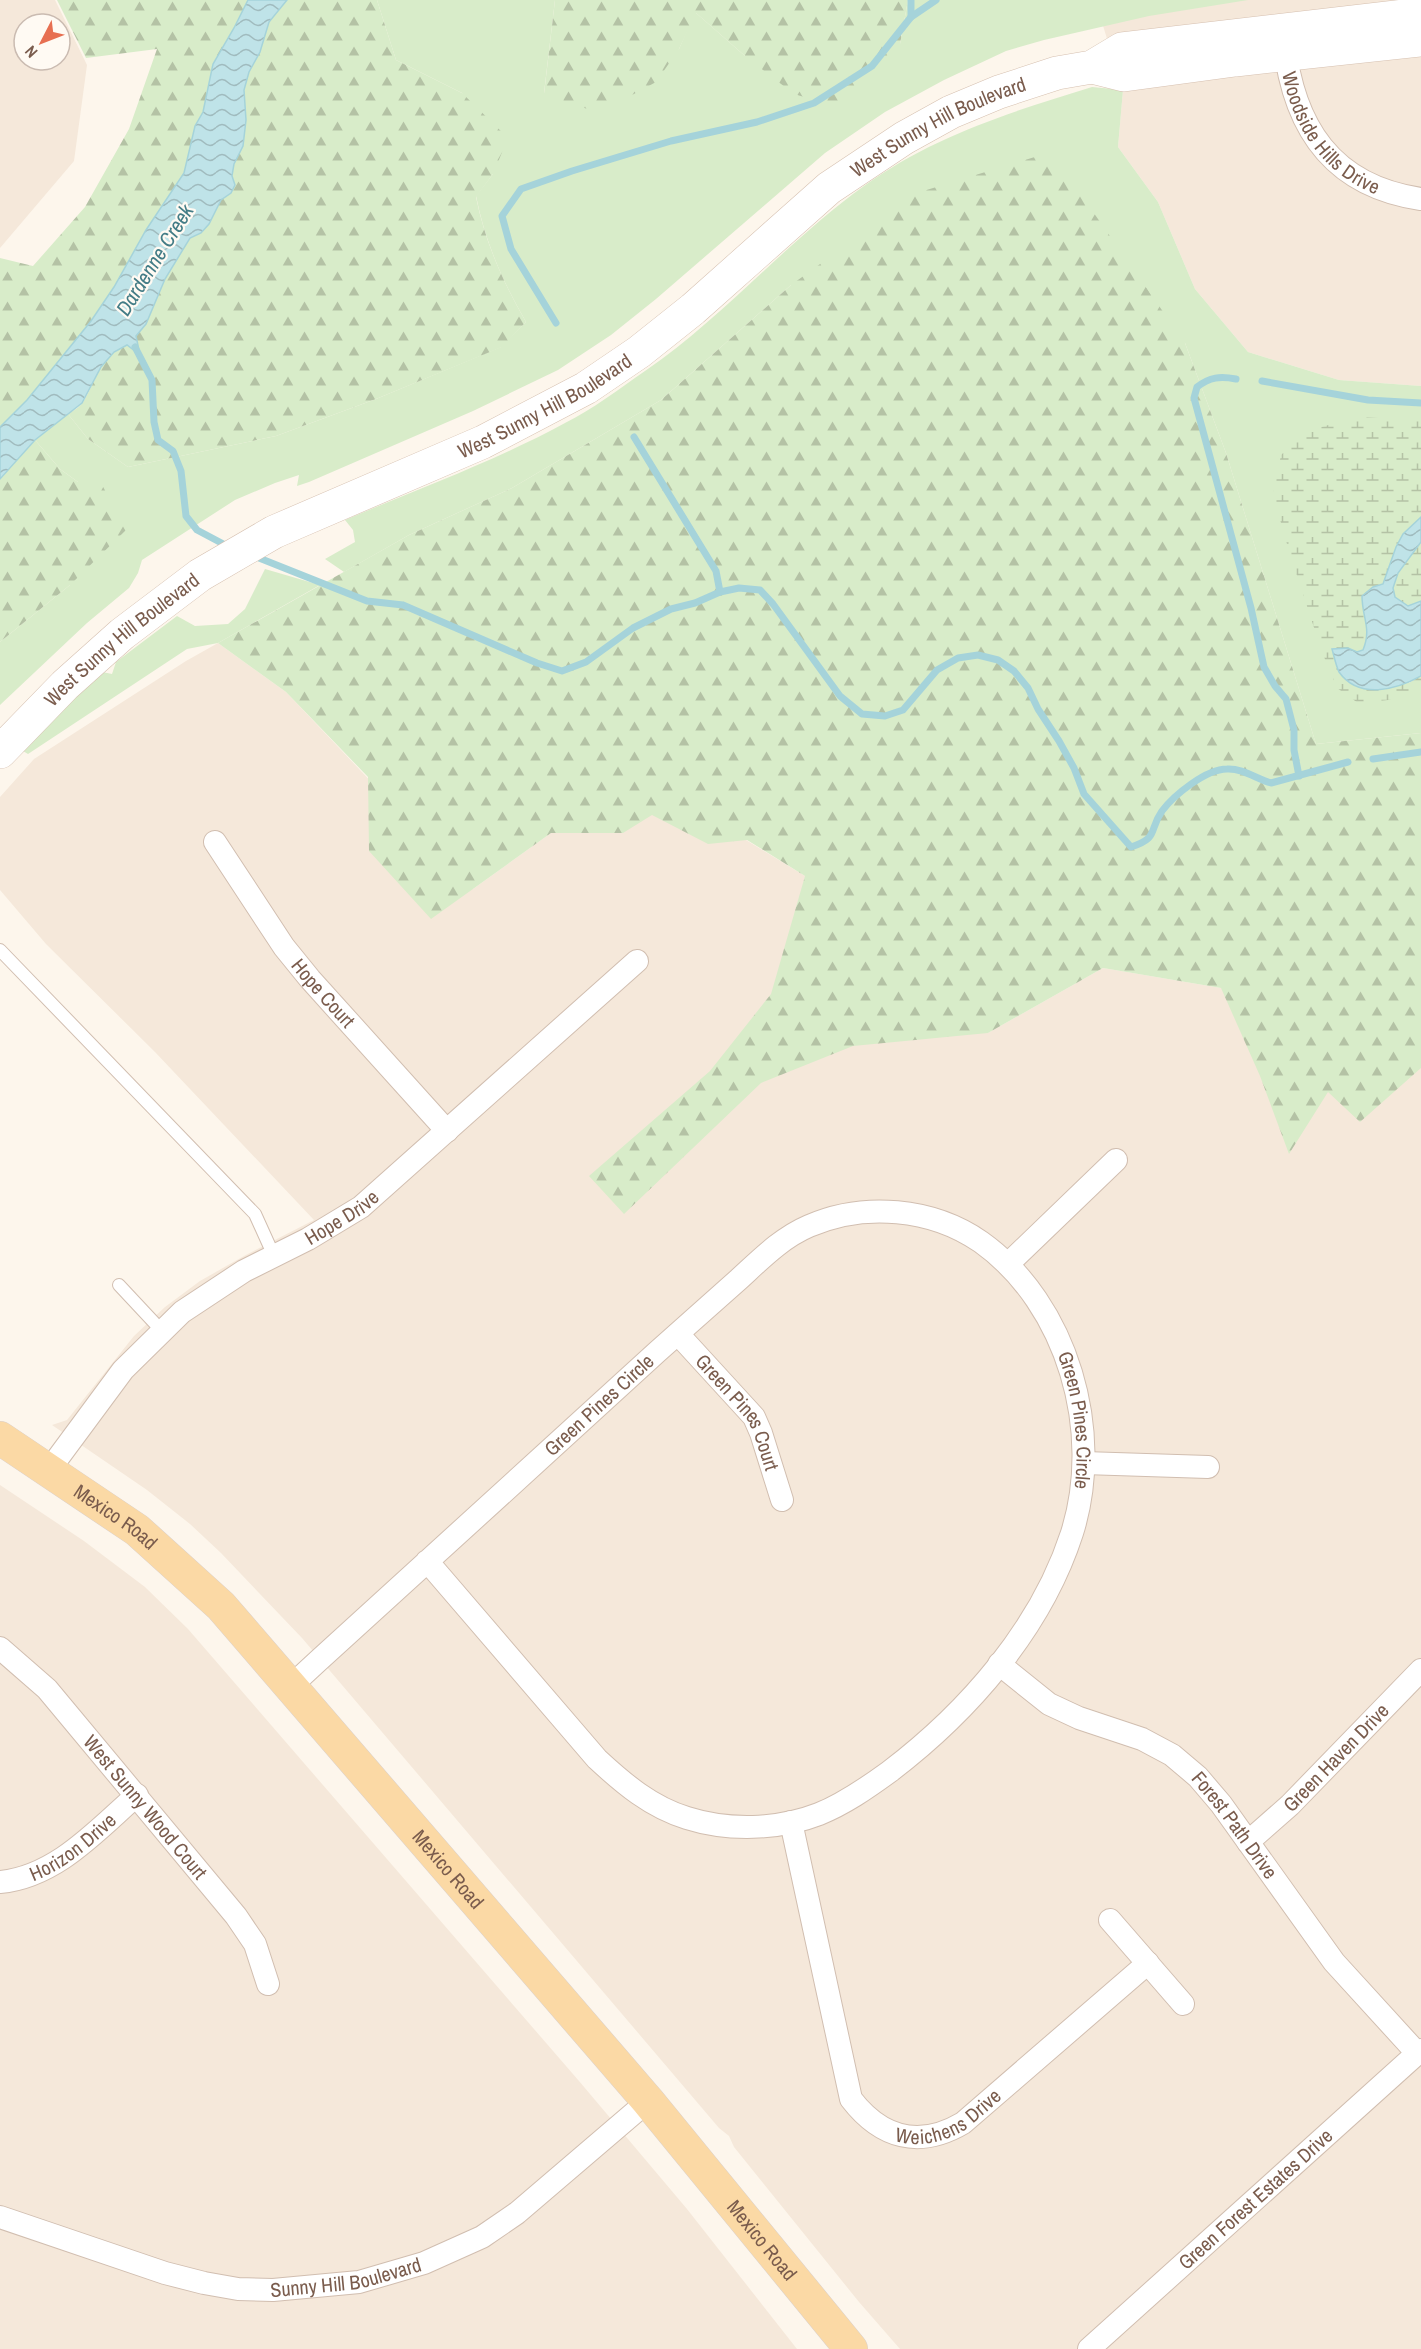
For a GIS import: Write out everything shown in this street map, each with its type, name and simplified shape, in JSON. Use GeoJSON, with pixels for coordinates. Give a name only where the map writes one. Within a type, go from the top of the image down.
{"type":"FeatureCollection","features":[{"type":"Feature","properties":{"kind":"main road","name":"Mexico Road"},"geometry":{"type":"LineString","coordinates":[[0,1438],[137,1530],[221,1606],[648,2101],[851,2349]]}},
{"type":"Feature","properties":{"kind":"street","name":"West Sunny Hill Boulevard"},"geometry":{"type":"LineString","coordinates":[[1284,43],[1421,14]]}},
{"type":"Feature","properties":{"kind":"street","name":"West Sunny Hill Boulevard"},"geometry":{"type":"LineString","coordinates":[[0,752],[64,685],[122,634],[169,597],[236,553],[274,532],[483,442],[586,388],[639,352],[693,309],[829,188],[904,138],[951,112],[999,92],[1057,73],[1092,67],[1122,49],[1421,40]]}},
{"type":"Feature","properties":{"kind":"street","name":"Woodside Hills Drive"},"geometry":{"type":"LineString","coordinates":[[1284,43],[1293,92],[1300,112],[1310,133],[1327,153],[1350,173],[1374,186],[1404,197],[1421,199]]}},
{"type":"Feature","properties":{"kind":"street","name":"Hope Court"},"geometry":{"type":"LineString","coordinates":[[215,842],[267,924],[290,955],[447,1131]]}},
{"type":"Feature","properties":{"kind":"street","name":"Hope Drive"},"geometry":{"type":"LineString","coordinates":[[49,1470],[123,1370],[182,1312],[244,1271],[274,1257],[361,1207],[637,961]]}},
{"type":"Feature","properties":{"kind":"street"},"geometry":{"type":"LineString","coordinates":[[1008,1264],[1116,1160]]}},
{"type":"Feature","properties":{"kind":"street","name":"Green Pines Circle"},"geometry":{"type":"LineString","coordinates":[[291,1686],[427,1561],[779,1243],[808,1226],[841,1215],[876,1211],[910,1213],[937,1220],[968,1233],[1008,1264],[1038,1302],[1069,1366],[1078,1400],[1084,1463],[1073,1530],[1047,1593],[999,1664],[961,1709],[907,1758],[851,1799],[820,1814],[791,1822],[741,1826],[717,1825],[685,1818],[652,1803],[624,1784],[597,1759],[427,1561]]}},
{"type":"Feature","properties":{"kind":"street","name":"Green Pines Court"},"geometry":{"type":"LineString","coordinates":[[678,1334],[754,1417],[761,1432],[782,1500]]}},
{"type":"Feature","properties":{"kind":"street"},"geometry":{"type":"LineString","coordinates":[[1084,1463],[1208,1467]]}},
{"type":"Feature","properties":{"kind":"street","name":"West Sunny Wood Court"},"geometry":{"type":"LineString","coordinates":[[0,1648],[46,1689],[248,1932],[255,1944],[268,1984]]}},
{"type":"Feature","properties":{"kind":"street","name":"Forest Path Drive"},"geometry":{"type":"LineString","coordinates":[[999,1664],[1049,1704],[1079,1719],[1142,1738],[1172,1755],[1198,1777],[1334,1962],[1419,2051]]}},
{"type":"Feature","properties":{"kind":"street","name":"Green Haven Drive"},"geometry":{"type":"LineString","coordinates":[[1248,1842],[1290,1806],[1421,1670]]}},
{"type":"Feature","properties":{"kind":"street","name":"Horizon Drive"},"geometry":{"type":"LineString","coordinates":[[0,1882],[15,1881],[54,1864],[136,1795]]}},
{"type":"Feature","properties":{"kind":"street","name":"Weichens Drive"},"geometry":{"type":"LineString","coordinates":[[791,1822],[851,2098],[865,2116],[886,2130],[918,2138],[948,2132],[963,2123],[1148,1963]]}},
{"type":"Feature","properties":{"kind":"street"},"geometry":{"type":"LineString","coordinates":[[1110,1920],[1183,2004]]}},
{"type":"Feature","properties":{"kind":"street","name":"Green Forest Estates Drive"},"geometry":{"type":"LineString","coordinates":[[1089,2349],[1419,2051]]}},
{"type":"Feature","properties":{"kind":"street","name":"Sunny Hill Boulevard"},"geometry":{"type":"LineString","coordinates":[[0,2217],[165,2273],[204,2283],[238,2289],[273,2290],[359,2282],[424,2263],[482,2237],[549,2187],[648,2101]]}},
{"type":"Feature","properties":{"kind":"lane"},"geometry":{"type":"LineString","coordinates":[[0,950],[255,1214],[274,1257]]}},
{"type":"Feature","properties":{"kind":"lane"},"geometry":{"type":"LineString","coordinates":[[119,1285],[162,1331]]}},
{"type":"Feature","properties":{"kind":"shaded area"},"geometry":{"type":"Polygon","coordinates":[[[0,0],[55,0],[61,12],[12,12],[12,72],[72,72],[72,35],[87,65],[74,161],[0,248],[0,0]]]}},
{"type":"Feature","properties":{"kind":"shaded area"},"geometry":{"type":"Polygon","coordinates":[[[1095,0],[1421,0],[1421,386],[1339,380],[1248,352],[1195,289],[1158,202],[1118,147],[1123,90],[1095,0]]]}},
{"type":"Feature","properties":{"kind":"shaded area"},"geometry":{"type":"Polygon","coordinates":[[[218,643],[286,692],[473,889],[551,833],[664,790],[805,876],[848,1024],[988,1033],[1103,968],[1221,988],[1421,1053],[1421,2349],[900,2349],[859,2302],[734,2147],[729,2136],[719,2128],[302,1638],[190,1524],[147,1490],[52,1425],[67,1420],[134,1336],[165,1307],[200,1281],[314,1220],[155,1052],[46,944],[0,890],[0,797],[34,759],[186,661],[218,643]]]}},
{"type":"Feature","properties":{"kind":"shaded area"},"geometry":{"type":"Polygon","coordinates":[[[0,1485],[84,1541],[145,1587],[188,1629],[579,2081],[687,2209],[797,2349],[0,2349],[0,1485]]]}},
{"type":"Feature","properties":{"kind":"green space"},"geometry":{"type":"Polygon","coordinates":[[[57,0],[248,0],[213,64],[203,112],[195,126],[184,173],[146,230],[114,287],[91,321],[27,400],[0,427],[0,258],[33,266],[85,207],[129,129],[157,49],[86,58],[72,30],[72,12],[63,12],[57,0]]]}},
{"type":"Feature","properties":{"kind":"green space"},"geometry":{"type":"Polygon","coordinates":[[[287,0],[377,0],[396,60],[462,93],[508,138],[493,174],[476,197],[484,230],[496,261],[526,322],[502,347],[376,399],[276,436],[128,467],[88,439],[68,414],[82,404],[100,369],[111,354],[127,345],[139,354],[136,336],[146,324],[165,279],[190,238],[201,233],[209,224],[221,200],[231,193],[235,185],[232,176],[234,164],[243,146],[246,120],[244,90],[249,72],[260,52],[269,22],[287,0]]]}},
{"type":"Feature","properties":{"kind":"green space"},"geometry":{"type":"Polygon","coordinates":[[[377,0],[555,0],[544,93],[679,49],[695,12],[745,56],[900,44],[908,0],[1248,0],[1149,16],[1006,51],[944,80],[885,112],[825,153],[611,335],[558,370],[473,411],[309,482],[297,486],[299,475],[235,500],[142,560],[138,573],[129,588],[87,623],[0,705],[0,642],[70,585],[78,482],[60,469],[35,440],[68,414],[88,439],[128,467],[276,436],[376,399],[501,347],[526,322],[502,277],[484,229],[476,196],[493,174],[462,93],[396,60],[377,0]]]}},
{"type":"Feature","properties":{"kind":"green space"},"geometry":{"type":"Polygon","coordinates":[[[555,0],[908,0],[900,44],[838,107],[794,94],[745,56],[696,13],[679,49],[656,82],[599,113],[544,94],[555,0]]]}},
{"type":"Feature","properties":{"kind":"green space"},"geometry":{"type":"Polygon","coordinates":[[[1092,87],[1123,90],[1118,147],[1158,202],[1195,289],[1248,352],[1339,380],[1421,386],[1421,517],[1403,534],[1409,683],[1421,676],[1421,733],[1316,744],[1226,453],[1185,343],[791,285],[661,400],[512,488],[409,535],[344,572],[325,559],[355,542],[353,530],[345,520],[511,450],[575,417],[616,392],[674,350],[835,208],[890,168],[945,139],[974,127],[1092,87]]]}},
{"type":"Feature","properties":{"kind":"green space"},"geometry":{"type":"Polygon","coordinates":[[[1051,152],[1185,343],[1226,453],[1316,744],[1421,733],[1421,1068],[1360,1122],[1328,1092],[1289,1154],[1260,1076],[1221,988],[1103,968],[988,1033],[853,1046],[761,1083],[624,1214],[589,1176],[710,1071],[771,994],[805,876],[747,840],[708,844],[652,815],[623,833],[551,833],[431,919],[369,851],[368,777],[286,692],[218,643],[409,535],[512,488],[661,400],[791,285],[920,192],[1051,152]]]}},
{"type":"Feature","properties":{"kind":"green space"},"geometry":{"type":"Polygon","coordinates":[[[1357,417],[1421,420],[1421,517],[1403,534],[1383,584],[1373,587],[1362,610],[1369,628],[1363,651],[1332,650],[1409,683],[1421,676],[1421,690],[1388,700],[1358,703],[1337,688],[1322,652],[1273,495],[1281,455],[1307,431],[1357,417]]]}},
{"type":"Feature","properties":{"kind":"green space"},"geometry":{"type":"Polygon","coordinates":[[[35,440],[60,469],[78,482],[100,481],[126,530],[70,585],[0,642],[0,479],[35,440]]]}},
{"type":"Feature","properties":{"kind":"green space"},"geometry":{"type":"Polygon","coordinates":[[[1421,542],[1421,601],[1408,606],[1395,597],[1395,581],[1401,567],[1421,542]]]}},
{"type":"Feature","properties":{"kind":"green space"},"geometry":{"type":"Polygon","coordinates":[[[265,569],[320,585],[218,643],[187,649],[28,754],[23,751],[60,709],[102,672],[112,674],[116,662],[177,616],[195,626],[228,624],[245,609],[265,569]]]}},
{"type":"Feature","properties":{"kind":"water","name":"Dardenne Creek"},"geometry":{"type":"Polygon","coordinates":[[[248,0],[287,0],[269,22],[260,52],[249,72],[244,90],[246,120],[243,146],[234,164],[232,176],[235,185],[231,193],[221,200],[209,224],[201,233],[190,238],[165,279],[146,324],[136,336],[140,355],[127,345],[114,352],[101,367],[82,403],[35,440],[0,479],[0,427],[27,400],[91,321],[114,287],[146,230],[184,173],[195,126],[203,112],[213,64],[248,0]]]}},
{"type":"Feature","properties":{"kind":"water"},"geometry":{"type":"Polygon","coordinates":[[[1421,517],[1421,542],[1398,573],[1393,588],[1395,597],[1408,606],[1421,601],[1421,676],[1400,685],[1378,690],[1357,686],[1347,681],[1339,672],[1332,649],[1348,648],[1357,652],[1363,650],[1367,629],[1362,596],[1373,587],[1383,584],[1403,534],[1421,517]]]}},
{"type":"Feature","properties":{"kind":"waterway"},"geometry":{"type":"LineString","coordinates":[[556,323],[511,249],[502,216],[521,189],[671,141],[757,122],[814,103],[872,66],[911,17],[911,0]]}},
{"type":"Feature","properties":{"kind":"waterway"},"geometry":{"type":"LineString","coordinates":[[911,17],[936,0]]}},
{"type":"Feature","properties":{"kind":"waterway"},"geometry":{"type":"LineString","coordinates":[[135,347],[152,380],[154,422],[158,440],[173,451],[181,471],[186,516],[197,530],[229,547]]}},
{"type":"Feature","properties":{"kind":"waterway"},"geometry":{"type":"LineString","coordinates":[[1236,379],[1220,378],[1206,381],[1197,387],[1194,398],[1251,608],[1264,667],[1286,699],[1294,730],[1294,750],[1299,776]]}},
{"type":"Feature","properties":{"kind":"waterway"},"geometry":{"type":"LineString","coordinates":[[1262,381],[1368,400],[1421,403]]}},
{"type":"Feature","properties":{"kind":"waterway"},"geometry":{"type":"LineString","coordinates":[[634,437],[716,571],[720,592]]}},
{"type":"Feature","properties":{"kind":"waterway"},"geometry":{"type":"LineString","coordinates":[[254,556],[367,601],[403,605],[537,663],[562,671],[586,662],[633,628],[671,609],[695,603],[720,592],[739,588],[760,590],[773,604],[840,696],[862,714],[885,716],[903,710],[937,670],[958,658],[978,655],[998,660],[1014,671],[1028,688],[1074,768],[1084,794],[1131,847],[1150,836],[1162,811],[1174,798],[1191,784],[1210,773],[1233,769],[1271,783],[1348,762]]}},
{"type":"Feature","properties":{"kind":"waterway"},"geometry":{"type":"LineString","coordinates":[[1373,759],[1421,752]]}}]}
